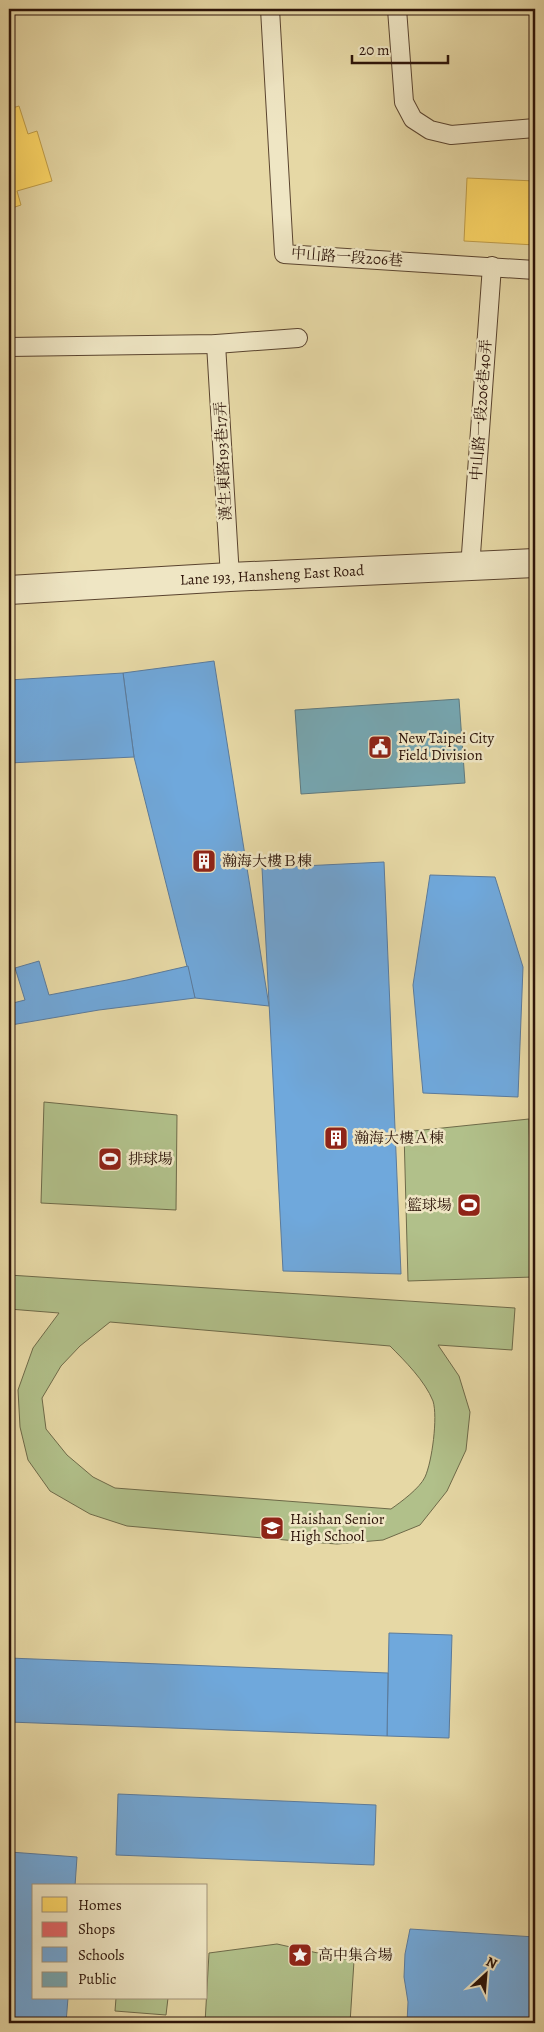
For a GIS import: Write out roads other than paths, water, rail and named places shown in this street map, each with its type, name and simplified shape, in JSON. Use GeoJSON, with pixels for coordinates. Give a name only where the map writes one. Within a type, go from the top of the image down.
{"type":"FeatureCollection","features":[{"type":"Feature","properties":{"kind":"street","name":"Lane 193, Hansheng East Road"},"geometry":{"type":"LineString","coordinates":[[9,590],[230,577],[535,563]]}},
{"type":"Feature","properties":{"kind":"lane","name":"中山路一段206巷"},"geometry":{"type":"LineString","coordinates":[[270,9],[284,254],[535,270]]}},
{"type":"Feature","properties":{"kind":"lane"},"geometry":{"type":"LineString","coordinates":[[397,9],[404,102],[413,119],[430,130],[451,135],[535,128]]}},
{"type":"Feature","properties":{"kind":"lane","name":"中山路一段206巷40弄"},"geometry":{"type":"LineString","coordinates":[[471,554],[492,266]]}},
{"type":"Feature","properties":{"kind":"lane"},"geometry":{"type":"LineString","coordinates":[[9,348],[216,344],[298,338]]}},
{"type":"Feature","properties":{"kind":"lane","name":"漢生東路193巷17弄"},"geometry":{"type":"LineString","coordinates":[[216,344],[230,577]]}},
{"type":"Feature","properties":{"kind":"place","name":"New Taipei City Field Division"},"geometry":{"type":"Point","coordinates":[380,747]}},
{"type":"Feature","properties":{"kind":"place","name":"瀚海大樓Ｂ棟"},"geometry":{"type":"Point","coordinates":[204,861]}},
{"type":"Feature","properties":{"kind":"place","name":"瀚海大樓Ａ棟"},"geometry":{"type":"Point","coordinates":[336,1138]}},
{"type":"Feature","properties":{"kind":"place","name":"排球場"},"geometry":{"type":"Point","coordinates":[110,1159]}},
{"type":"Feature","properties":{"kind":"place","name":"籃球場"},"geometry":{"type":"Point","coordinates":[469,1205]}},
{"type":"Feature","properties":{"kind":"place","name":"Haishan Senior High School"},"geometry":{"type":"Point","coordinates":[272,1528]}},
{"type":"Feature","properties":{"kind":"place","name":"高中集合場"},"geometry":{"type":"Point","coordinates":[300,1955]}}]}
